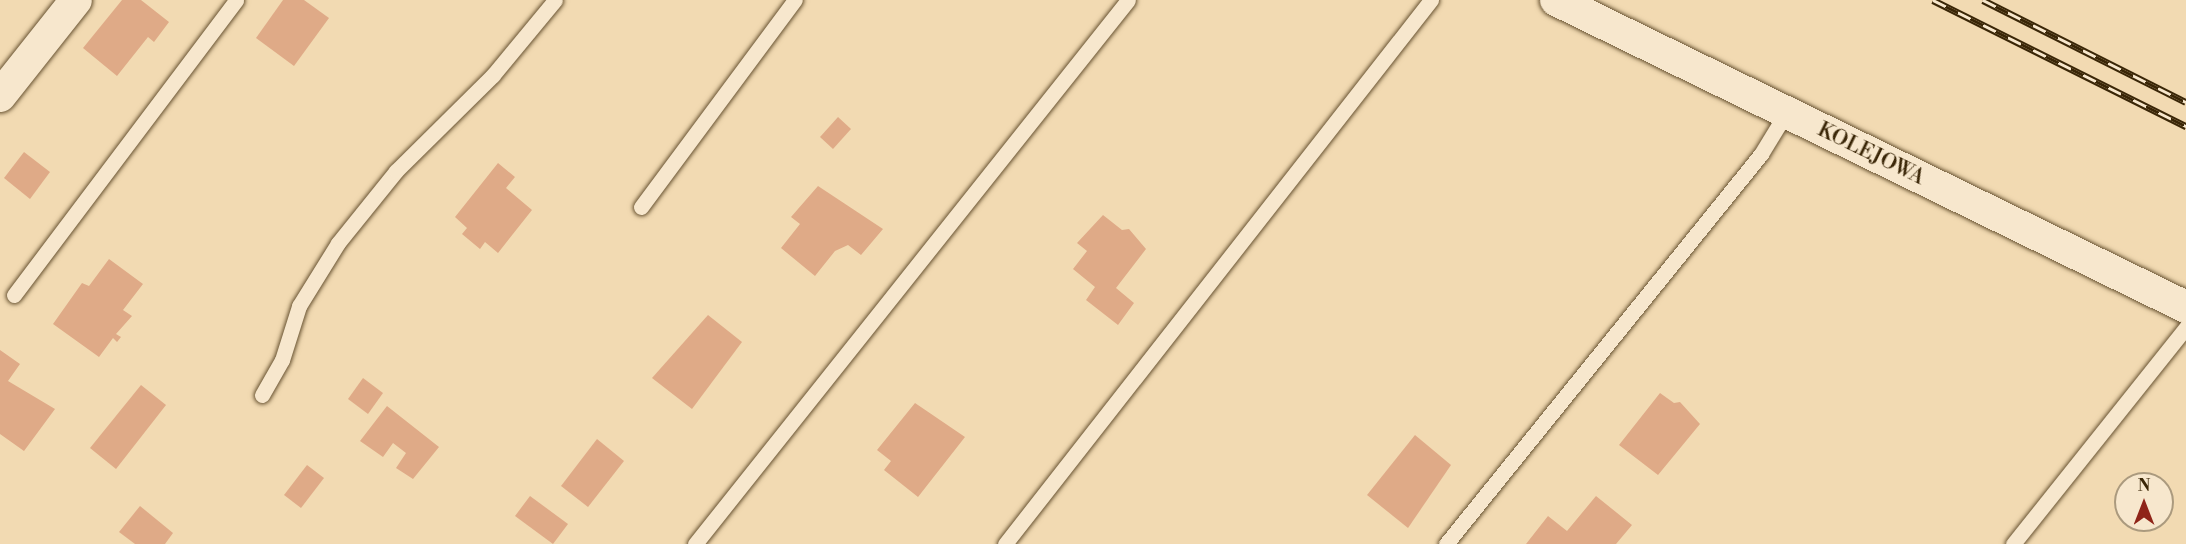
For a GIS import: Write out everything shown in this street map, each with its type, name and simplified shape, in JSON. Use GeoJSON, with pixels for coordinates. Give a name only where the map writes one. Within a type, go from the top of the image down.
{"type":"FeatureCollection","features":[{"type":"Feature","properties":{"kind":"street"},"geometry":{"type":"LineString","coordinates":[[0,96],[76,0]]}},
{"type":"Feature","properties":{"kind":"street","name":"KOLEJOWA"},"geometry":{"type":"LineString","coordinates":[[1556,0],[2186,307]]}},
{"type":"Feature","properties":{"kind":"lane"},"geometry":{"type":"LineString","coordinates":[[14,295],[236,0]]}},
{"type":"Feature","properties":{"kind":"lane"},"geometry":{"type":"LineString","coordinates":[[262,395],[282,360],[299,306],[338,243],[396,171],[493,75],[555,0]]}},
{"type":"Feature","properties":{"kind":"lane"},"geometry":{"type":"LineString","coordinates":[[641,207],[795,0]]}},
{"type":"Feature","properties":{"kind":"lane"},"geometry":{"type":"LineString","coordinates":[[695,544],[1128,0]]}},
{"type":"Feature","properties":{"kind":"lane"},"geometry":{"type":"LineString","coordinates":[[1005,544],[1431,0]]}},
{"type":"Feature","properties":{"kind":"lane"},"geometry":{"type":"LineString","coordinates":[[1446,544],[1747,172],[1786,112]]}},
{"type":"Feature","properties":{"kind":"lane"},"geometry":{"type":"LineString","coordinates":[[2013,544],[2186,327]]}},
{"type":"Feature","properties":{"kind":"building"},"geometry":{"type":"Polygon","coordinates":[[[122,0],[141,0],[169,22],[154,42],[148,37],[117,76],[83,48],[122,0]]]}},
{"type":"Feature","properties":{"kind":"building"},"geometry":{"type":"Polygon","coordinates":[[[283,0],[304,0],[329,18],[294,66],[256,38],[283,0]]]}},
{"type":"Feature","properties":{"kind":"building"},"geometry":{"type":"Polygon","coordinates":[[[838,117],[851,129],[833,149],[820,137],[838,117]]]}},
{"type":"Feature","properties":{"kind":"building"},"geometry":{"type":"Polygon","coordinates":[[[24,152],[50,172],[30,199],[4,178],[24,152]]]}},
{"type":"Feature","properties":{"kind":"building"},"geometry":{"type":"Polygon","coordinates":[[[498,163],[515,177],[506,188],[532,210],[498,253],[485,242],[480,249],[462,234],[467,228],[455,217],[498,163]]]}},
{"type":"Feature","properties":{"kind":"building"},"geometry":{"type":"Polygon","coordinates":[[[818,186],[883,229],[861,255],[848,245],[835,251],[815,276],[781,248],[800,224],[791,217],[818,186]]]}},
{"type":"Feature","properties":{"kind":"building"},"geometry":{"type":"Polygon","coordinates":[[[1103,215],[1122,230],[1129,229],[1146,249],[1116,288],[1134,303],[1118,325],[1086,300],[1095,287],[1073,269],[1087,251],[1077,243],[1103,215]]]}},
{"type":"Feature","properties":{"kind":"building"},"geometry":{"type":"Polygon","coordinates":[[[109,259],[143,284],[123,310],[132,316],[116,334],[121,337],[117,342],[113,338],[99,357],[53,324],[82,283],[89,286],[109,259]]]}},
{"type":"Feature","properties":{"kind":"building"},"geometry":{"type":"Polygon","coordinates":[[[708,315],[742,342],[692,409],[652,378],[708,315]]]}},
{"type":"Feature","properties":{"kind":"building"},"geometry":{"type":"Polygon","coordinates":[[[0,350],[20,364],[8,381],[55,409],[24,451],[0,434],[0,350]]]}},
{"type":"Feature","properties":{"kind":"building"},"geometry":{"type":"Polygon","coordinates":[[[363,378],[383,393],[368,414],[348,399],[363,378]]]}},
{"type":"Feature","properties":{"kind":"building"},"geometry":{"type":"Polygon","coordinates":[[[141,385],[166,405],[116,469],[90,448],[141,385]]]}},
{"type":"Feature","properties":{"kind":"building"},"geometry":{"type":"Polygon","coordinates":[[[1660,393],[1674,403],[1680,402],[1700,424],[1658,475],[1619,445],[1660,393]]]}},
{"type":"Feature","properties":{"kind":"building"},"geometry":{"type":"Polygon","coordinates":[[[915,403],[965,437],[918,497],[884,470],[891,461],[877,450],[915,403]]]}},
{"type":"Feature","properties":{"kind":"building"},"geometry":{"type":"Polygon","coordinates":[[[387,406],[439,447],[413,479],[396,468],[406,453],[393,443],[383,457],[360,441],[387,406]]]}},
{"type":"Feature","properties":{"kind":"building"},"geometry":{"type":"Polygon","coordinates":[[[1415,435],[1451,465],[1408,528],[1367,495],[1415,435]]]}},
{"type":"Feature","properties":{"kind":"building"},"geometry":{"type":"Polygon","coordinates":[[[597,439],[624,461],[588,507],[561,486],[597,439]]]}},
{"type":"Feature","properties":{"kind":"building"},"geometry":{"type":"Polygon","coordinates":[[[307,465],[324,478],[301,508],[284,495],[307,465]]]}},
{"type":"Feature","properties":{"kind":"building"},"geometry":{"type":"Polygon","coordinates":[[[530,496],[568,524],[553,544],[515,516],[530,496]]]}},
{"type":"Feature","properties":{"kind":"building"},"geometry":{"type":"Polygon","coordinates":[[[1596,496],[1632,525],[1616,544],[1526,544],[1548,516],[1567,531],[1596,496]]]}},
{"type":"Feature","properties":{"kind":"building"},"geometry":{"type":"Polygon","coordinates":[[[140,506],[173,533],[165,544],[135,544],[119,532],[140,506]]]}},
{"type":"Feature","properties":{"kind":"railway"},"geometry":{"type":"LineString","coordinates":[[1933,0],[2186,126]]}},
{"type":"Feature","properties":{"kind":"railway"},"geometry":{"type":"LineString","coordinates":[[1983,0],[2186,102]]}}]}
